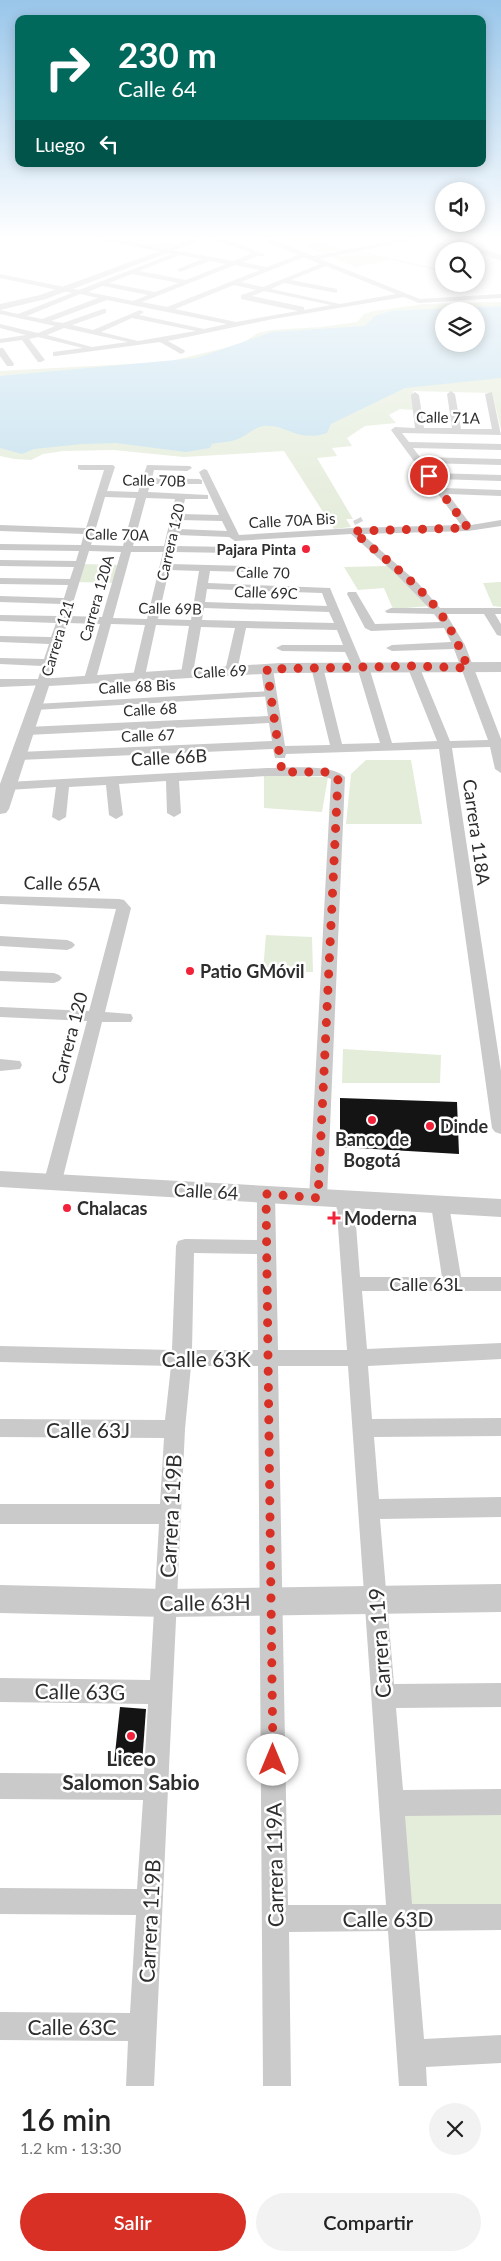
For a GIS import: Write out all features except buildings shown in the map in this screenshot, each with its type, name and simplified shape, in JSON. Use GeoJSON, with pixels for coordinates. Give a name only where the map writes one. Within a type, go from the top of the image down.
{"type":"FeatureCollection","features":[{"type":"Feature","properties":{"kind":"street"},"geometry":{"type":"LineString","coordinates":[[29,333],[104,349],[115,357]]}},
{"type":"Feature","properties":{"kind":"street"},"geometry":{"type":"LineString","coordinates":[[2,340],[40,336],[47,333]]}},
{"type":"Feature","properties":{"kind":"street"},"geometry":{"type":"LineString","coordinates":[[100,333],[141,343]]}},
{"type":"Feature","properties":{"kind":"street"},"geometry":{"type":"LineString","coordinates":[[122,338],[135,333]]}},
{"type":"Feature","properties":{"kind":"street"},"geometry":{"type":"LineString","coordinates":[[40,336],[57,356],[198,333]]}},
{"type":"Feature","properties":{"kind":"street"},"geometry":{"type":"LineString","coordinates":[[214,333],[223,338]]}},
{"type":"Feature","properties":{"kind":"street"},"geometry":{"type":"LineString","coordinates":[[186,336],[199,342]]}},
{"type":"Feature","properties":{"kind":"street"},"geometry":{"type":"LineString","coordinates":[[24,338],[41,360]]}},
{"type":"Feature","properties":{"kind":"street"},"geometry":{"type":"LineString","coordinates":[[161,340],[181,352]]}},
{"type":"Feature","properties":{"kind":"street"},"geometry":{"type":"LineString","coordinates":[[130,345],[146,352]]}},
{"type":"Feature","properties":{"kind":"street"},"geometry":{"type":"LineString","coordinates":[[0,350],[10,364]]}},
{"type":"Feature","properties":{"kind":"street"},"geometry":{"type":"LineString","coordinates":[[451,394],[457,431]]}},
{"type":"Feature","properties":{"kind":"street"},"geometry":{"type":"LineString","coordinates":[[489,394],[499,432]]}},
{"type":"Feature","properties":{"kind":"street"},"geometry":{"type":"LineString","coordinates":[[415,395],[420,430]]}},
{"type":"Feature","properties":{"kind":"street","name":"Calle 71A"},"geometry":{"type":"LineString","coordinates":[[406,445],[395,430],[499,432]]}},
{"type":"Feature","properties":{"kind":"street"},"geometry":{"type":"LineString","coordinates":[[406,445],[501,447]]}},
{"type":"Feature","properties":{"kind":"street"},"geometry":{"type":"LineString","coordinates":[[406,445],[468,528]]}},
{"type":"Feature","properties":{"kind":"street"},"geometry":{"type":"LineString","coordinates":[[418,460],[501,462]]}},
{"type":"Feature","properties":{"kind":"street","name":"Carrera 121"},"geometry":{"type":"LineString","coordinates":[[0,809],[7,778],[19,756],[44,682],[110,467],[81,467]]}},
{"type":"Feature","properties":{"kind":"street","name":"Carrera 120A"},"geometry":{"type":"LineString","coordinates":[[90,679],[150,468],[187,468]]}},
{"type":"Feature","properties":{"kind":"street"},"geometry":{"type":"LineString","coordinates":[[204,472],[234,536]]}},
{"type":"Feature","properties":{"kind":"street"},"geometry":{"type":"LineString","coordinates":[[429,476],[501,478]]}},
{"type":"Feature","properties":{"kind":"street"},"geometry":{"type":"LineString","coordinates":[[146,481],[198,482]]}},
{"type":"Feature","properties":{"kind":"street"},"geometry":{"type":"LineString","coordinates":[[440,491],[501,493]]}},
{"type":"Feature","properties":{"kind":"street","name":"Calle 70B"},"geometry":{"type":"LineString","coordinates":[[102,494],[205,497]]}},
{"type":"Feature","properties":{"kind":"street","name":"Carrera 120"},"geometry":{"type":"LineString","coordinates":[[139,676],[181,496]]}},
{"type":"Feature","properties":{"kind":"street"},"geometry":{"type":"LineString","coordinates":[[176,517],[225,518]]}},
{"type":"Feature","properties":{"kind":"street","name":"Calle 70A Bis"},"geometry":{"type":"LineString","coordinates":[[173,532],[234,536],[358,529],[468,528],[501,523]]}},
{"type":"Feature","properties":{"kind":"street"},"geometry":{"type":"LineString","coordinates":[[0,528],[90,531]]}},
{"type":"Feature","properties":{"kind":"street"},"geometry":{"type":"LineString","coordinates":[[24,547],[33,529]]}},
{"type":"Feature","properties":{"kind":"street"},"geometry":{"type":"LineString","coordinates":[[358,529],[414,584],[439,611],[447,624],[459,645],[468,672],[498,743],[501,769]]}},
{"type":"Feature","properties":{"kind":"street","name":"Calle 70A"},"geometry":{"type":"LineString","coordinates":[[0,547],[232,550]]}},
{"type":"Feature","properties":{"kind":"street"},"geometry":{"type":"LineString","coordinates":[[0,562],[80,564]]}},
{"type":"Feature","properties":{"kind":"street"},"geometry":{"type":"LineString","coordinates":[[164,567],[247,569]]}},
{"type":"Feature","properties":{"kind":"street"},"geometry":{"type":"LineString","coordinates":[[187,673],[205,568]]}},
{"type":"Feature","properties":{"kind":"street"},"geometry":{"type":"LineString","coordinates":[[0,581],[74,582]]}},
{"type":"Feature","properties":{"kind":"street","name":"Calle 70"},"geometry":{"type":"LineString","coordinates":[[203,586],[323,589]]}},
{"type":"Feature","properties":{"kind":"street"},"geometry":{"type":"LineString","coordinates":[[323,589],[328,592],[332,609],[349,649],[360,667],[387,747]]}},
{"type":"Feature","properties":{"kind":"street"},"geometry":{"type":"LineString","coordinates":[[352,594],[371,628],[447,624]]}},
{"type":"Feature","properties":{"kind":"street"},"geometry":{"type":"LineString","coordinates":[[0,599],[68,601]]}},
{"type":"Feature","properties":{"kind":"street","name":"Calle 69C"},"geometry":{"type":"LineString","coordinates":[[199,605],[332,609]]}},
{"type":"Feature","properties":{"kind":"street"},"geometry":{"type":"LineString","coordinates":[[390,611],[501,612]]}},
{"type":"Feature","properties":{"kind":"street"},"geometry":{"type":"LineString","coordinates":[[488,611],[501,633]]}},
{"type":"Feature","properties":{"kind":"street","name":"Calle 69B"},"geometry":{"type":"LineString","coordinates":[[0,618],[340,627]]}},
{"type":"Feature","properties":{"kind":"street"},"geometry":{"type":"LineString","coordinates":[[231,671],[241,625]]}},
{"type":"Feature","properties":{"kind":"street"},"geometry":{"type":"LineString","coordinates":[[282,772],[271,694],[274,668],[282,648],[283,626]]}},
{"type":"Feature","properties":{"kind":"street"},"geometry":{"type":"LineString","coordinates":[[0,639],[56,641]]}},
{"type":"Feature","properties":{"kind":"street"},"geometry":{"type":"LineString","coordinates":[[392,648],[459,645]]}},
{"type":"Feature","properties":{"kind":"street"},"geometry":{"type":"LineString","coordinates":[[282,648],[349,649]]}},
{"type":"Feature","properties":{"kind":"street"},"geometry":{"type":"LineString","coordinates":[[0,661],[50,663]]}},
{"type":"Feature","properties":{"kind":"street","name":"Calle 69"},"geometry":{"type":"LineString","coordinates":[[0,683],[274,668],[413,666],[501,668]]}},
{"type":"Feature","properties":{"kind":"street","name":"Carrera 118A"},"geometry":{"type":"LineString","coordinates":[[413,666],[445,745],[501,1128]]}},
{"type":"Feature","properties":{"kind":"street"},"geometry":{"type":"LineString","coordinates":[[317,668],[337,749]]}},
{"type":"Feature","properties":{"kind":"street","name":"Calle 68 Bis"},"geometry":{"type":"LineString","coordinates":[[35,707],[271,694]]}},
{"type":"Feature","properties":{"kind":"street","name":"Calle 68"},"geometry":{"type":"LineString","coordinates":[[27,731],[274,719]]}},
{"type":"Feature","properties":{"kind":"street","name":"Calle 67"},"geometry":{"type":"LineString","coordinates":[[19,756],[227,761],[279,748],[337,749],[498,743]]}},
{"type":"Feature","properties":{"kind":"street","name":"Calle 66B"},"geometry":{"type":"LineString","coordinates":[[7,778],[63,783],[172,777],[227,761],[282,772],[325,772],[338,778],[318,1198]]}},
{"type":"Feature","properties":{"kind":"street"},"geometry":{"type":"LineString","coordinates":[[172,777],[174,813]]}},
{"type":"Feature","properties":{"kind":"street"},"geometry":{"type":"LineString","coordinates":[[112,780],[116,815]]}},
{"type":"Feature","properties":{"kind":"street"},"geometry":{"type":"LineString","coordinates":[[60,817],[63,783]]}},
{"type":"Feature","properties":{"kind":"street","name":"Calle 65A"},"geometry":{"type":"LineString","coordinates":[[0,900],[123,905]]}},
{"type":"Feature","properties":{"kind":"street","name":"Carrera 120"},"geometry":{"type":"LineString","coordinates":[[53,1181],[124,908],[123,905]]}},
{"type":"Feature","properties":{"kind":"street"},"geometry":{"type":"LineString","coordinates":[[0,941],[67,945]]}},
{"type":"Feature","properties":{"kind":"street"},"geometry":{"type":"LineString","coordinates":[[0,976],[54,978]]}},
{"type":"Feature","properties":{"kind":"street"},"geometry":{"type":"LineString","coordinates":[[0,1012],[126,1018]]}},
{"type":"Feature","properties":{"kind":"street","name":"Calle 64"},"geometry":{"type":"LineString","coordinates":[[0,1178],[501,1208]]}},
{"type":"Feature","properties":{"kind":"street","name":"Carrera 119A"},"geometry":{"type":"LineString","coordinates":[[266,1194],[270,1358],[276,2086]]}},
{"type":"Feature","properties":{"kind":"street","name":"Carrera 119"},"geometry":{"type":"LineString","coordinates":[[345,1199],[413,2086]]}},
{"type":"Feature","properties":{"kind":"street"},"geometry":{"type":"LineString","coordinates":[[440,1205],[453,1285]]}},
{"type":"Feature","properties":{"kind":"street","name":"Carrera 119B"},"geometry":{"type":"LineString","coordinates":[[140,2086],[170,1514],[175,1429],[182,1358],[185,1246],[267,1247]]}},
{"type":"Feature","properties":{"kind":"street","name":"Calle 63L"},"geometry":{"type":"LineString","coordinates":[[352,1284],[501,1284]]}},
{"type":"Feature","properties":{"kind":"street","name":"Calle 63K"},"geometry":{"type":"LineString","coordinates":[[0,1354],[182,1358],[356,1358],[501,1351]]}},
{"type":"Feature","properties":{"kind":"street"},"geometry":{"type":"LineString","coordinates":[[362,1428],[501,1427]]}},
{"type":"Feature","properties":{"kind":"street","name":"Calle 63J"},"geometry":{"type":"LineString","coordinates":[[0,1428],[175,1429]]}},
{"type":"Feature","properties":{"kind":"street"},"geometry":{"type":"LineString","coordinates":[[369,1509],[501,1507]]}},
{"type":"Feature","properties":{"kind":"street"},"geometry":{"type":"LineString","coordinates":[[0,1514],[170,1514]]}},
{"type":"Feature","properties":{"kind":"street","name":"Calle 63H"},"geometry":{"type":"LineString","coordinates":[[0,1599],[166,1603],[501,1598]]}},
{"type":"Feature","properties":{"kind":"street","name":"Calle 63G"},"geometry":{"type":"LineString","coordinates":[[0,1690],[161,1692]]}},
{"type":"Feature","properties":{"kind":"street"},"geometry":{"type":"LineString","coordinates":[[383,1696],[501,1695]]}},
{"type":"Feature","properties":{"kind":"street"},"geometry":{"type":"LineString","coordinates":[[0,1786],[156,1787]]}},
{"type":"Feature","properties":{"kind":"street"},"geometry":{"type":"LineString","coordinates":[[391,1803],[501,1802]]}},
{"type":"Feature","properties":{"kind":"street"},"geometry":{"type":"LineString","coordinates":[[0,1900],[150,1902]]}},
{"type":"Feature","properties":{"kind":"street","name":"Calle 63D"},"geometry":{"type":"LineString","coordinates":[[274,1919],[501,1917]]}},
{"type":"Feature","properties":{"kind":"street","name":"Calle 63C"},"geometry":{"type":"LineString","coordinates":[[0,2026],[144,2027]]}},
{"type":"Feature","properties":{"kind":"street"},"geometry":{"type":"LineString","coordinates":[[410,2054],[501,2049]]}},
{"type":"Feature","properties":{"kind":"green space"},"geometry":{"type":"Polygon","coordinates":[[[257,333],[435,333],[435,352],[485,352],[485,333],[501,333],[501,429],[492,393],[413,391],[413,410],[400,409],[389,415],[396,423],[365,426],[347,438],[352,446],[332,448],[337,456],[317,458],[353,519],[346,519],[351,527],[334,529],[284,451],[184,457],[113,450],[63,451],[43,454],[31,460],[0,456],[0,371],[167,362],[241,344],[257,333]]]}},
{"type":"Feature","properties":{"kind":"green space"},"geometry":{"type":"Polygon","coordinates":[[[80,564],[122,565],[117,583],[74,582],[80,564]]]}},
{"type":"Feature","properties":{"kind":"green space"},"geometry":{"type":"Polygon","coordinates":[[[388,566],[430,606],[393,609],[384,588],[358,590],[344,567],[388,566]]]}},
{"type":"Feature","properties":{"kind":"green space"},"geometry":{"type":"Polygon","coordinates":[[[501,582],[501,607],[493,606],[483,583],[501,582]]]}},
{"type":"Feature","properties":{"kind":"green space"},"geometry":{"type":"Polygon","coordinates":[[[366,760],[411,760],[422,824],[346,824],[351,774],[366,760]]]}},
{"type":"Feature","properties":{"kind":"green space"},"geometry":{"type":"Polygon","coordinates":[[[264,775],[328,777],[322,812],[264,808],[264,775]]]}},
{"type":"Feature","properties":{"kind":"green space"},"geometry":{"type":"Polygon","coordinates":[[[266,935],[312,937],[313,972],[263,971],[266,935]]]}},
{"type":"Feature","properties":{"kind":"green space"},"geometry":{"type":"Polygon","coordinates":[[[343,1049],[441,1055],[440,1083],[342,1083],[343,1049]]]}},
{"type":"Feature","properties":{"kind":"green space"},"geometry":{"type":"Polygon","coordinates":[[[501,1807],[501,1908],[407,1910],[398,1808],[501,1807]]]}},
{"type":"Feature","properties":{"kind":"water"},"geometry":{"type":"Polygon","coordinates":[[[268,333],[435,333],[435,352],[485,352],[485,333],[501,333],[501,378],[405,388],[331,424],[327,433],[307,436],[278,427],[263,426],[235,440],[212,444],[210,448],[186,452],[116,443],[34,449],[22,454],[0,448],[0,376],[197,358],[268,333]]]}},
{"type":"Feature","properties":{"kind":"tunnel"},"geometry":{"type":"LineString","coordinates":[[357,519],[359,523]]}},
{"type":"Feature","properties":{"kind":"place","name":"Pajara Pinta"},"geometry":{"type":"Point","coordinates":[306,549]}},
{"type":"Feature","properties":{"kind":"place","name":"Patio GMóvil"},"geometry":{"type":"Point","coordinates":[190,971]}},
{"type":"Feature","properties":{"kind":"place","name":"Banco de Bogotá"},"geometry":{"type":"Point","coordinates":[372,1120]}},
{"type":"Feature","properties":{"kind":"place","name":"Dinde"},"geometry":{"type":"Point","coordinates":[430,1126]}},
{"type":"Feature","properties":{"kind":"place","name":"Chalacas"},"geometry":{"type":"Point","coordinates":[67,1208]}},
{"type":"Feature","properties":{"kind":"place","name":"Moderna"},"geometry":{"type":"Point","coordinates":[334,1218]}},
{"type":"Feature","properties":{"kind":"place","name":"Liceo Salomon Sabio"},"geometry":{"type":"Point","coordinates":[131,1736]}},
{"type":"Feature","properties":{"kind":"route"},"geometry":{"type":"LineString","coordinates":[[273,1760],[270,1358],[266,1194],[318,1198],[338,778],[325,772],[282,772],[267,669],[413,666],[468,668],[459,645],[439,611],[414,584],[353,531],[468,528],[429,476]]}}]}
